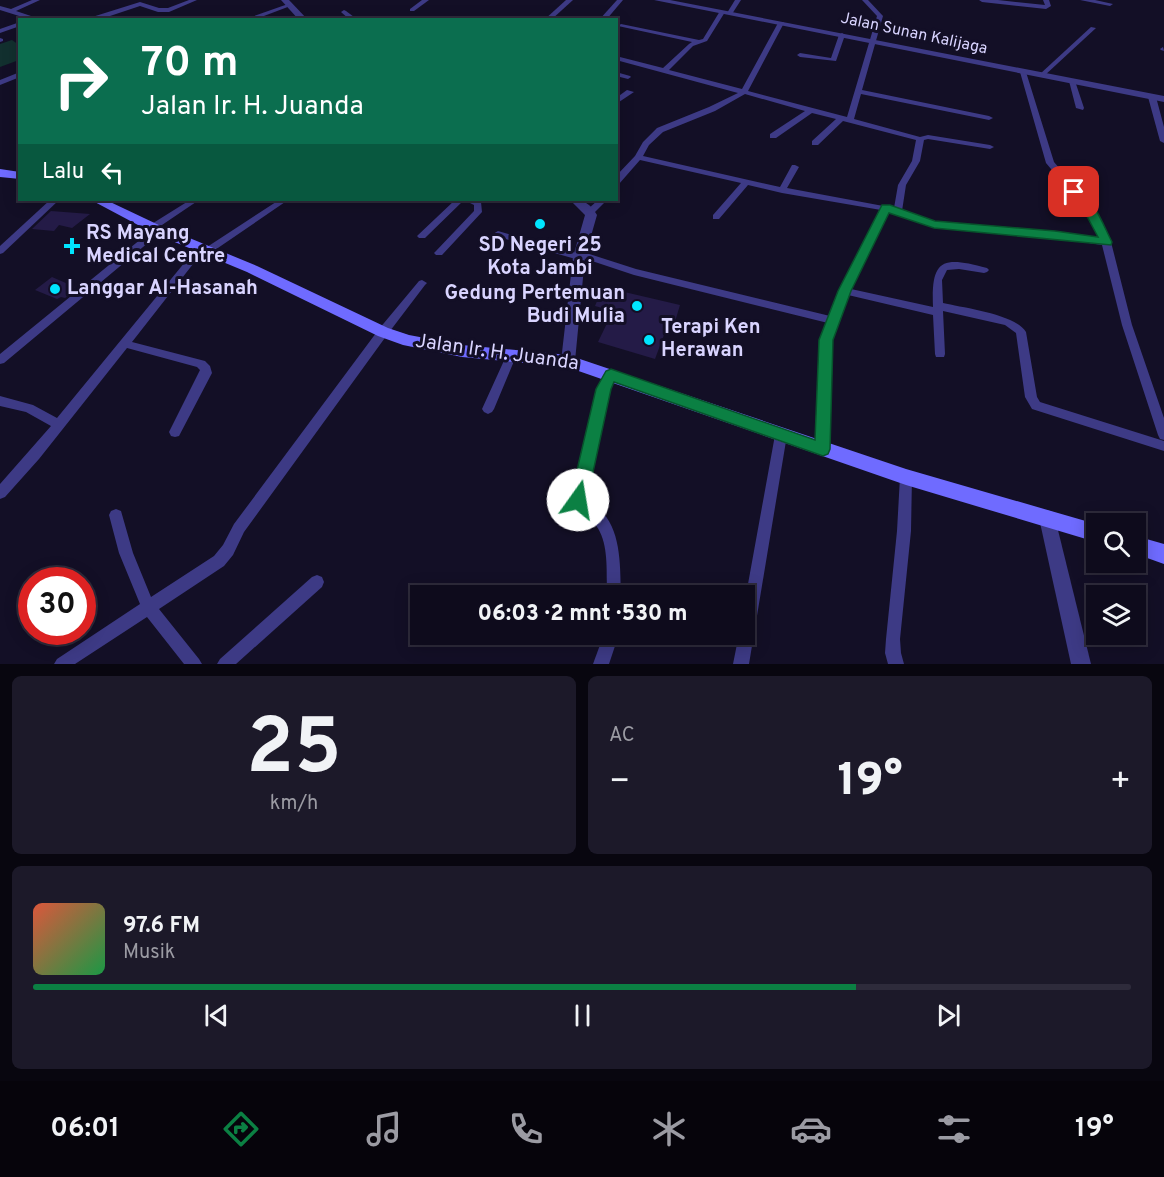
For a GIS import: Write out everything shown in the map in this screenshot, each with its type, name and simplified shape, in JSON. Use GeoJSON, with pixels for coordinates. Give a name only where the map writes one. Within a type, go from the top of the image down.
{"type":"FeatureCollection","features":[{"type":"Feature","properties":{"kind":"main road"},"geometry":{"type":"LineString","coordinates":[[0,173],[18,176]]}},
{"type":"Feature","properties":{"kind":"main road","name":"Jalan Ir. H. Juanda"},"geometry":{"type":"LineString","coordinates":[[99,201],[383,332],[434,347],[567,361],[906,477],[1086,530]]}},
{"type":"Feature","properties":{"kind":"main road"},"geometry":{"type":"LineString","coordinates":[[1146,548],[1164,554]]}},
{"type":"Feature","properties":{"kind":"street"},"geometry":{"type":"LineString","coordinates":[[13,10],[37,0]]}},
{"type":"Feature","properties":{"kind":"street"},"geometry":{"type":"LineString","coordinates":[[95,18],[140,4],[158,10],[169,10],[194,0]]}},
{"type":"Feature","properties":{"kind":"street"},"geometry":{"type":"LineString","coordinates":[[412,10],[426,0]]}},
{"type":"Feature","properties":{"kind":"street"},"geometry":{"type":"LineString","coordinates":[[549,18],[570,0]]}},
{"type":"Feature","properties":{"kind":"street"},"geometry":{"type":"LineString","coordinates":[[604,18],[620,0]]}},
{"type":"Feature","properties":{"kind":"street","name":"Jalan Sunan Kalijaga"},"geometry":{"type":"LineString","coordinates":[[658,0],[842,34],[1164,99]]}},
{"type":"Feature","properties":{"kind":"street"},"geometry":{"type":"LineString","coordinates":[[665,70],[691,45],[708,36],[738,0]]}},
{"type":"Feature","properties":{"kind":"street"},"geometry":{"type":"LineString","coordinates":[[850,121],[880,16],[865,0]]}},
{"type":"Feature","properties":{"kind":"street"},"geometry":{"type":"LineString","coordinates":[[982,0],[1046,7],[1048,6],[1046,0]]}},
{"type":"Feature","properties":{"kind":"street"},"geometry":{"type":"LineString","coordinates":[[1083,0],[1110,4]]}},
{"type":"Feature","properties":{"kind":"street"},"geometry":{"type":"LineString","coordinates":[[251,18],[287,3],[302,18]]}},
{"type":"Feature","properties":{"kind":"street"},"geometry":{"type":"LineString","coordinates":[[0,8],[34,18]]}},
{"type":"Feature","properties":{"kind":"street"},"geometry":{"type":"LineString","coordinates":[[344,12],[352,18]]}},
{"type":"Feature","properties":{"kind":"street"},"geometry":{"type":"LineString","coordinates":[[618,180],[660,130],[712,109],[744,92],[781,23]]}},
{"type":"Feature","properties":{"kind":"street"},"geometry":{"type":"LineString","coordinates":[[0,31],[18,25]]}},
{"type":"Feature","properties":{"kind":"street"},"geometry":{"type":"LineString","coordinates":[[621,26],[700,42]]}},
{"type":"Feature","properties":{"kind":"street"},"geometry":{"type":"LineString","coordinates":[[1042,75],[1093,28]]}},
{"type":"Feature","properties":{"kind":"street"},"geometry":{"type":"LineString","coordinates":[[800,55],[834,60],[842,34]]}},
{"type":"Feature","properties":{"kind":"street"},"geometry":{"type":"LineString","coordinates":[[618,58],[920,139],[928,137],[990,147]]}},
{"type":"Feature","properties":{"kind":"street"},"geometry":{"type":"LineString","coordinates":[[1023,72],[1050,163],[1087,206],[1106,242],[1127,326],[1164,435]]}},
{"type":"Feature","properties":{"kind":"street"},"geometry":{"type":"LineString","coordinates":[[618,74],[628,77]]}},
{"type":"Feature","properties":{"kind":"street"},"geometry":{"type":"LineString","coordinates":[[0,83],[18,75]]}},
{"type":"Feature","properties":{"kind":"street"},"geometry":{"type":"LineString","coordinates":[[1072,81],[1080,108]]}},
{"type":"Feature","properties":{"kind":"street"},"geometry":{"type":"LineString","coordinates":[[858,91],[989,117]]}},
{"type":"Feature","properties":{"kind":"street"},"geometry":{"type":"LineString","coordinates":[[618,101],[630,92]]}},
{"type":"Feature","properties":{"kind":"street"},"geometry":{"type":"LineString","coordinates":[[1152,96],[1164,141]]}},
{"type":"Feature","properties":{"kind":"street"},"geometry":{"type":"LineString","coordinates":[[773,136],[811,110]]}},
{"type":"Feature","properties":{"kind":"street"},"geometry":{"type":"LineString","coordinates":[[814,143],[840,118]]}},
{"type":"Feature","properties":{"kind":"street"},"geometry":{"type":"LineString","coordinates":[[898,211],[902,185],[916,161],[920,139]]}},
{"type":"Feature","properties":{"kind":"street"},"geometry":{"type":"LineString","coordinates":[[638,157],[782,190],[886,208],[934,225],[1055,235],[1106,242]]}},
{"type":"Feature","properties":{"kind":"street"},"geometry":{"type":"LineString","coordinates":[[782,190],[795,167]]}},
{"type":"Feature","properties":{"kind":"street"},"geometry":{"type":"LineString","coordinates":[[716,217],[747,181]]}},
{"type":"Feature","properties":{"kind":"street"},"geometry":{"type":"LineString","coordinates":[[0,251],[54,201]]}},
{"type":"Feature","properties":{"kind":"street"},"geometry":{"type":"LineString","coordinates":[[0,360],[155,228],[194,201]]}},
{"type":"Feature","properties":{"kind":"street"},"geometry":{"type":"LineString","coordinates":[[0,493],[206,249],[282,201]]}},
{"type":"Feature","properties":{"kind":"street"},"geometry":{"type":"LineString","coordinates":[[422,236],[459,201]]}},
{"type":"Feature","properties":{"kind":"street"},"geometry":{"type":"LineString","coordinates":[[439,253],[478,212],[478,204],[470,201]]}},
{"type":"Feature","properties":{"kind":"street"},"geometry":{"type":"LineString","coordinates":[[576,201],[590,212]]}},
{"type":"Feature","properties":{"kind":"street"},"geometry":{"type":"LineString","coordinates":[[567,361],[580,255],[590,212],[602,201]]}},
{"type":"Feature","properties":{"kind":"street"},"geometry":{"type":"LineString","coordinates":[[823,449],[826,340],[845,291],[886,208]]}},
{"type":"Feature","properties":{"kind":"street"},"geometry":{"type":"LineString","coordinates":[[498,234],[580,255],[634,272],[833,320]]}},
{"type":"Feature","properties":{"kind":"street"},"geometry":{"type":"LineString","coordinates":[[940,354],[936,277],[942,269],[954,265],[984,270]]}},
{"type":"Feature","properties":{"kind":"street"},"geometry":{"type":"LineString","coordinates":[[62,664],[219,561],[228,550],[239,528],[383,332],[422,283]]}},
{"type":"Feature","properties":{"kind":"street"},"geometry":{"type":"LineString","coordinates":[[845,291],[1008,322],[1018,328],[1022,338],[1031,397],[1036,406],[1164,446]]}},
{"type":"Feature","properties":{"kind":"street"},"geometry":{"type":"LineString","coordinates":[[126,344],[201,364],[206,369],[175,432]]}},
{"type":"Feature","properties":{"kind":"street"},"geometry":{"type":"LineString","coordinates":[[488,409],[512,354]]}},
{"type":"Feature","properties":{"kind":"street"},"geometry":{"type":"LineString","coordinates":[[611,375],[603,389],[578,500],[581,506],[598,518],[605,530],[613,560],[614,585]]}},
{"type":"Feature","properties":{"kind":"street"},"geometry":{"type":"LineString","coordinates":[[0,401],[29,408],[59,425]]}},
{"type":"Feature","properties":{"kind":"street"},"geometry":{"type":"LineString","coordinates":[[741,664],[781,435]]}},
{"type":"Feature","properties":{"kind":"street"},"geometry":{"type":"LineString","coordinates":[[896,664],[892,653],[904,531],[906,477]]}},
{"type":"Feature","properties":{"kind":"street"},"geometry":{"type":"LineString","coordinates":[[116,515],[126,553],[148,606],[194,664]]}},
{"type":"Feature","properties":{"kind":"street"},"geometry":{"type":"LineString","coordinates":[[1047,518],[1080,664]]}},
{"type":"Feature","properties":{"kind":"street"},"geometry":{"type":"LineString","coordinates":[[225,664],[317,582]]}},
{"type":"Feature","properties":{"kind":"street"},"geometry":{"type":"LineString","coordinates":[[601,664],[608,645]]}},
{"type":"Feature","properties":{"kind":"green space"},"geometry":{"type":"Polygon","coordinates":[[[12,40],[18,44],[18,60],[0,67],[0,44],[12,40]]]}},
{"type":"Feature","properties":{"kind":"building"},"geometry":{"type":"Polygon","coordinates":[[[51,211],[90,214],[72,228],[59,225],[54,231],[32,229],[51,211]]]}},
{"type":"Feature","properties":{"kind":"building","name":"Langgar Al-Hasanah"},"geometry":{"type":"Polygon","coordinates":[[[52,277],[75,287],[73,288],[75,290],[65,298],[57,299],[35,290],[52,277]]]}},
{"type":"Feature","properties":{"kind":"building"},"geometry":{"type":"Polygon","coordinates":[[[603,287],[680,305],[674,325],[668,324],[655,359],[598,342],[613,311],[595,306],[603,287]]]}},
{"type":"Feature","properties":{"kind":"place","name":"SD Negeri 25 Kota Jambi"},"geometry":{"type":"Point","coordinates":[540,224]}},
{"type":"Feature","properties":{"kind":"place","name":"RS Mayang Medical Centre"},"geometry":{"type":"Point","coordinates":[72,246]}},
{"type":"Feature","properties":{"kind":"place","name":"Langgar Al-Hasanah"},"geometry":{"type":"Point","coordinates":[55,289]}},
{"type":"Feature","properties":{"kind":"place","name":"Gedung Pertemuan Budi Mulia"},"geometry":{"type":"Point","coordinates":[637,306]}},
{"type":"Feature","properties":{"kind":"place","name":"Terapi Ken Herawan"},"geometry":{"type":"Point","coordinates":[649,340]}},
{"type":"Feature","properties":{"kind":"route"},"geometry":{"type":"LineString","coordinates":[[578,500],[603,389],[611,375],[823,449],[822,418],[826,340],[845,291],[886,208],[934,225],[1055,235],[1106,242],[1087,206],[1074,192]]}}]}
